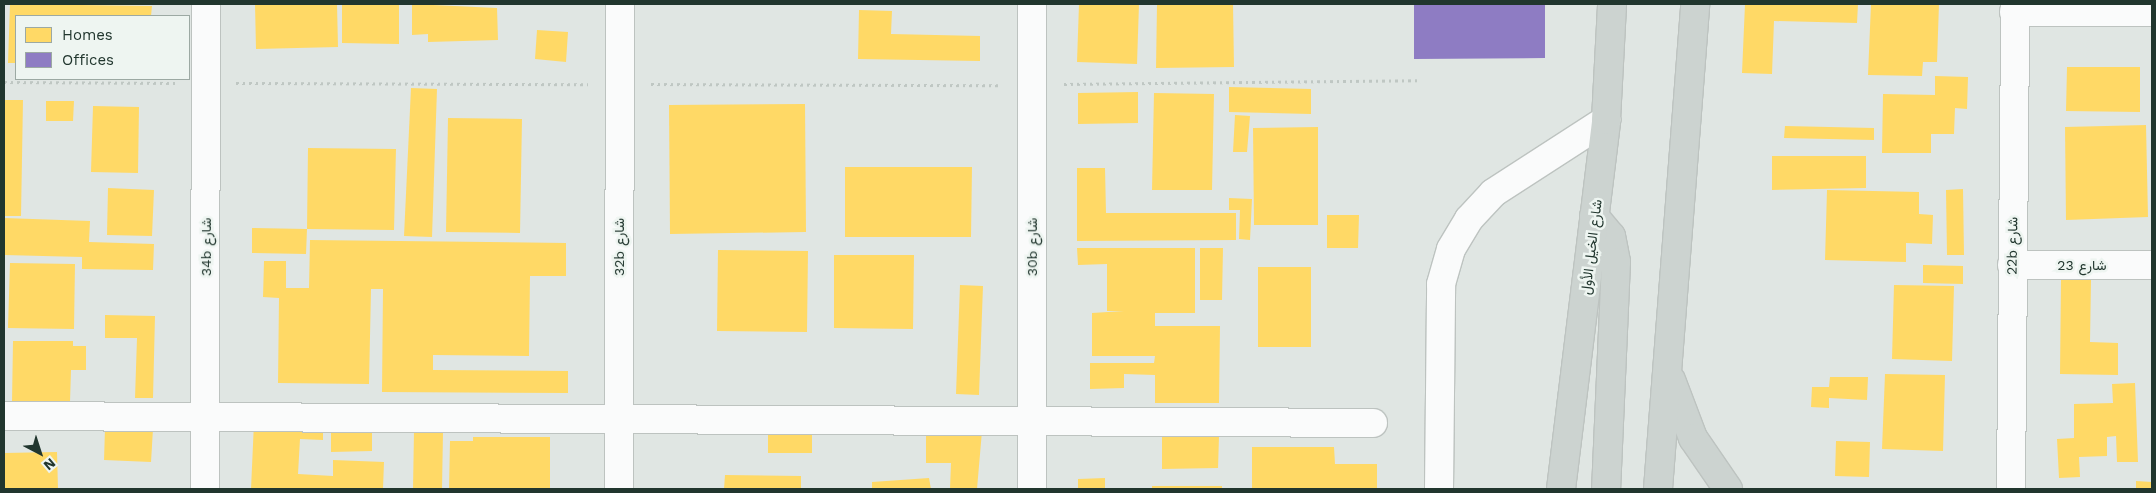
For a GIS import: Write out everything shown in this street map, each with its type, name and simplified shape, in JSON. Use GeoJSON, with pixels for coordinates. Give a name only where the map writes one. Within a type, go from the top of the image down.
{"type":"FeatureCollection","features":[{"type":"Feature","properties":{"kind":"main road","name":"شارع الخيل الأول"},"geometry":{"type":"LineString","coordinates":[[1561,489],[1606,120],[1612,4]]}},
{"type":"Feature","properties":{"kind":"main road"},"geometry":{"type":"LineString","coordinates":[[1658,489],[1695,4]]}},
{"type":"Feature","properties":{"kind":"main road"},"geometry":{"type":"LineString","coordinates":[[1594,216],[1611,236],[1616,255],[1606,489]]}},
{"type":"Feature","properties":{"kind":"main road"},"geometry":{"type":"LineString","coordinates":[[1668,372],[1693,438],[1728,489]]}},
{"type":"Feature","properties":{"kind":"street","name":"34b شارع"},"geometry":{"type":"LineString","coordinates":[[206,4],[206,489]]}},
{"type":"Feature","properties":{"kind":"street","name":"32b شارع"},"geometry":{"type":"LineString","coordinates":[[620,4],[620,489]]}},
{"type":"Feature","properties":{"kind":"street","name":"30b شارع"},"geometry":{"type":"LineString","coordinates":[[1032,4],[1032,489]]}},
{"type":"Feature","properties":{"kind":"street"},"geometry":{"type":"LineString","coordinates":[[2015,8],[2152,12]]}},
{"type":"Feature","properties":{"kind":"street","name":"22b شارع"},"geometry":{"type":"LineString","coordinates":[[2011,489],[2015,8]]}},
{"type":"Feature","properties":{"kind":"street"},"geometry":{"type":"LineString","coordinates":[[1439,489],[1441,284],[1451,249],[1469,219],[1493,192],[1606,120]]}},
{"type":"Feature","properties":{"kind":"street","name":"شارع 23"},"geometry":{"type":"LineString","coordinates":[[2012,265],[2152,265]]}},
{"type":"Feature","properties":{"kind":"street"},"geometry":{"type":"LineString","coordinates":[[4,416],[1373,423]]}},
{"type":"Feature","properties":{"kind":"path"},"geometry":{"type":"LineString","coordinates":[[4,82],[1032,85],[1421,80]]}},
{"type":"Feature","properties":{"kind":"building: Homes"},"geometry":{"type":"Polygon","coordinates":[[[10,4],[152,6],[151,15],[15,15],[15,63],[8,63],[10,4]]]}},
{"type":"Feature","properties":{"kind":"building: Homes"},"geometry":{"type":"Polygon","coordinates":[[[255,4],[337,4],[338,47],[256,49],[255,4]]]}},
{"type":"Feature","properties":{"kind":"building: Homes"},"geometry":{"type":"Polygon","coordinates":[[[342,4],[399,4],[399,44],[342,43],[342,4]]]}},
{"type":"Feature","properties":{"kind":"building: Homes"},"geometry":{"type":"Polygon","coordinates":[[[412,4],[497,8],[498,40],[428,42],[428,34],[412,35],[412,4]]]}},
{"type":"Feature","properties":{"kind":"building: Homes"},"geometry":{"type":"Polygon","coordinates":[[[1079,4],[1139,4],[1137,64],[1077,62],[1079,4]]]}},
{"type":"Feature","properties":{"kind":"building: Homes"},"geometry":{"type":"Polygon","coordinates":[[[1157,4],[1233,4],[1234,67],[1156,68],[1157,4]]]}},
{"type":"Feature","properties":{"kind":"building: Homes"},"geometry":{"type":"Polygon","coordinates":[[[1745,4],[1858,4],[1857,23],[1774,21],[1772,74],[1742,73],[1745,4]]]}},
{"type":"Feature","properties":{"kind":"building: Homes"},"geometry":{"type":"Polygon","coordinates":[[[1871,4],[1939,4],[1937,62],[1923,62],[1922,76],[1868,75],[1871,4]]]}},
{"type":"Feature","properties":{"kind":"building: Homes"},"geometry":{"type":"Polygon","coordinates":[[[859,10],[892,11],[891,34],[980,36],[980,61],[858,59],[859,10]]]}},
{"type":"Feature","properties":{"kind":"building: Homes"},"geometry":{"type":"Polygon","coordinates":[[[537,30],[568,32],[566,62],[535,59],[537,30]]]}},
{"type":"Feature","properties":{"kind":"building: Homes"},"geometry":{"type":"Polygon","coordinates":[[[2067,67],[2140,67],[2140,112],[2066,111],[2067,67]]]}},
{"type":"Feature","properties":{"kind":"building: Homes"},"geometry":{"type":"Polygon","coordinates":[[[1935,76],[1968,77],[1967,109],[1955,108],[1954,134],[1931,134],[1931,153],[1882,153],[1883,94],[1935,95],[1935,76]]]}},
{"type":"Feature","properties":{"kind":"building: Homes"},"geometry":{"type":"Polygon","coordinates":[[[1229,87],[1311,89],[1311,114],[1229,112],[1229,87]]]}},
{"type":"Feature","properties":{"kind":"building: Homes"},"geometry":{"type":"Polygon","coordinates":[[[411,88],[437,89],[432,237],[404,236],[411,88]]]}},
{"type":"Feature","properties":{"kind":"building: Homes"},"geometry":{"type":"Polygon","coordinates":[[[1138,92],[1138,123],[1078,124],[1078,93],[1138,92]]]}},
{"type":"Feature","properties":{"kind":"building: Homes"},"geometry":{"type":"Polygon","coordinates":[[[1154,93],[1214,94],[1212,190],[1152,190],[1154,93]]]}},
{"type":"Feature","properties":{"kind":"building: Homes"},"geometry":{"type":"Polygon","coordinates":[[[4,100],[23,100],[21,216],[4,216],[4,100]]]}},
{"type":"Feature","properties":{"kind":"building: Homes"},"geometry":{"type":"Polygon","coordinates":[[[46,101],[74,101],[73,121],[46,121],[46,101]]]}},
{"type":"Feature","properties":{"kind":"building: Homes"},"geometry":{"type":"Polygon","coordinates":[[[805,104],[806,232],[670,234],[669,105],[805,104]]]}},
{"type":"Feature","properties":{"kind":"building: Homes"},"geometry":{"type":"Polygon","coordinates":[[[93,106],[139,107],[138,173],[91,172],[93,106]]]}},
{"type":"Feature","properties":{"kind":"building: Homes"},"geometry":{"type":"Polygon","coordinates":[[[1235,115],[1250,116],[1247,152],[1233,152],[1235,115]]]}},
{"type":"Feature","properties":{"kind":"building: Homes"},"geometry":{"type":"Polygon","coordinates":[[[448,118],[522,119],[520,233],[446,232],[448,118]]]}},
{"type":"Feature","properties":{"kind":"building: Homes"},"geometry":{"type":"Polygon","coordinates":[[[2146,125],[2148,217],[2066,220],[2065,127],[2146,125]]]}},
{"type":"Feature","properties":{"kind":"building: Homes"},"geometry":{"type":"Polygon","coordinates":[[[1785,126],[1874,128],[1874,140],[1784,138],[1785,126]]]}},
{"type":"Feature","properties":{"kind":"building: Homes"},"geometry":{"type":"Polygon","coordinates":[[[1318,127],[1318,225],[1254,225],[1253,128],[1318,127]]]}},
{"type":"Feature","properties":{"kind":"building: Homes"},"geometry":{"type":"Polygon","coordinates":[[[308,148],[396,149],[394,230],[307,229],[308,148]]]}},
{"type":"Feature","properties":{"kind":"building: Homes"},"geometry":{"type":"Polygon","coordinates":[[[1772,156],[1866,156],[1866,188],[1772,190],[1772,156]]]}},
{"type":"Feature","properties":{"kind":"building: Homes"},"geometry":{"type":"Polygon","coordinates":[[[845,167],[972,167],[971,237],[845,237],[845,167]]]}},
{"type":"Feature","properties":{"kind":"building: Homes"},"geometry":{"type":"Polygon","coordinates":[[[1077,168],[1105,168],[1106,213],[1236,213],[1236,240],[1077,241],[1077,168]]]}},
{"type":"Feature","properties":{"kind":"building: Homes"},"geometry":{"type":"Polygon","coordinates":[[[108,188],[154,190],[152,236],[107,235],[108,188]]]}},
{"type":"Feature","properties":{"kind":"building: Homes"},"geometry":{"type":"Polygon","coordinates":[[[1963,189],[1964,255],[1947,255],[1946,190],[1963,189]]]}},
{"type":"Feature","properties":{"kind":"building: Homes"},"geometry":{"type":"Polygon","coordinates":[[[1827,190],[1919,192],[1919,214],[1933,215],[1932,244],[1906,243],[1906,262],[1825,260],[1827,190]]]}},
{"type":"Feature","properties":{"kind":"building: Homes"},"geometry":{"type":"Polygon","coordinates":[[[1229,198],[1252,199],[1250,240],[1239,239],[1240,210],[1229,210],[1229,198]]]}},
{"type":"Feature","properties":{"kind":"building: Homes"},"geometry":{"type":"Polygon","coordinates":[[[1327,215],[1359,215],[1358,248],[1327,248],[1327,215]]]}},
{"type":"Feature","properties":{"kind":"building: Homes"},"geometry":{"type":"Polygon","coordinates":[[[4,218],[90,221],[89,242],[154,244],[153,270],[82,269],[82,257],[4,255],[4,218]]]}},
{"type":"Feature","properties":{"kind":"building: Homes"},"geometry":{"type":"Polygon","coordinates":[[[252,228],[307,229],[306,254],[252,253],[252,228]]]}},
{"type":"Feature","properties":{"kind":"building: Homes"},"geometry":{"type":"Polygon","coordinates":[[[310,240],[566,243],[566,276],[530,276],[529,356],[433,355],[433,370],[568,371],[568,393],[382,392],[383,289],[371,289],[369,384],[278,383],[279,298],[263,297],[264,261],[286,261],[286,288],[309,288],[310,240]]]}},
{"type":"Feature","properties":{"kind":"building: Homes"},"geometry":{"type":"Polygon","coordinates":[[[1077,248],[1195,248],[1195,313],[1155,313],[1155,326],[1220,326],[1219,403],[1155,403],[1155,375],[1124,374],[1124,388],[1090,389],[1090,363],[1154,363],[1155,356],[1092,356],[1092,313],[1124,311],[1107,311],[1107,264],[1078,265],[1077,248]]]}},
{"type":"Feature","properties":{"kind":"building: Homes"},"geometry":{"type":"Polygon","coordinates":[[[1200,248],[1223,248],[1222,300],[1200,300],[1200,248]]]}},
{"type":"Feature","properties":{"kind":"building: Homes"},"geometry":{"type":"Polygon","coordinates":[[[718,250],[808,251],[807,332],[717,331],[718,250]]]}},
{"type":"Feature","properties":{"kind":"building: Homes"},"geometry":{"type":"Polygon","coordinates":[[[834,255],[914,255],[913,329],[834,328],[834,255]]]}},
{"type":"Feature","properties":{"kind":"building: Homes"},"geometry":{"type":"Polygon","coordinates":[[[10,263],[75,264],[74,329],[8,328],[10,263]]]}},
{"type":"Feature","properties":{"kind":"building: Homes"},"geometry":{"type":"Polygon","coordinates":[[[1923,265],[1963,266],[1963,284],[1923,283],[1923,265]]]}},
{"type":"Feature","properties":{"kind":"building: Homes"},"geometry":{"type":"Polygon","coordinates":[[[1258,267],[1311,267],[1311,347],[1258,347],[1258,267]]]}},
{"type":"Feature","properties":{"kind":"building: Homes"},"geometry":{"type":"Polygon","coordinates":[[[2061,279],[2091,280],[2090,342],[2118,343],[2118,375],[2060,374],[2061,279]]]}},
{"type":"Feature","properties":{"kind":"building: Homes"},"geometry":{"type":"Polygon","coordinates":[[[960,285],[983,286],[979,395],[956,394],[960,285]]]}},
{"type":"Feature","properties":{"kind":"building: Homes"},"geometry":{"type":"Polygon","coordinates":[[[1894,285],[1954,286],[1952,361],[1892,359],[1894,285]]]}},
{"type":"Feature","properties":{"kind":"building: Homes"},"geometry":{"type":"Polygon","coordinates":[[[105,315],[155,316],[153,398],[135,398],[137,338],[105,338],[105,315]]]}},
{"type":"Feature","properties":{"kind":"building: Homes"},"geometry":{"type":"Polygon","coordinates":[[[13,341],[73,341],[73,346],[86,346],[86,370],[71,370],[70,402],[12,402],[13,341]]]}},
{"type":"Feature","properties":{"kind":"building: Homes"},"geometry":{"type":"Polygon","coordinates":[[[1885,374],[1945,375],[1943,451],[1882,449],[1885,374]]]}},
{"type":"Feature","properties":{"kind":"building: Homes"},"geometry":{"type":"Polygon","coordinates":[[[1830,377],[1868,377],[1867,400],[1829,398],[1829,408],[1811,407],[1812,387],[1829,387],[1830,377]]]}},
{"type":"Feature","properties":{"kind":"building: Homes"},"geometry":{"type":"Polygon","coordinates":[[[2135,383],[2138,462],[2117,462],[2116,436],[2107,437],[2107,456],[2079,457],[2080,477],[2059,478],[2057,439],[2074,438],[2074,404],[2113,403],[2112,384],[2135,383]]]}},
{"type":"Feature","properties":{"kind":"building: Homes"},"geometry":{"type":"Polygon","coordinates":[[[254,422],[323,425],[323,440],[300,439],[298,474],[333,476],[333,460],[384,462],[383,489],[251,489],[254,422]]]}},
{"type":"Feature","properties":{"kind":"building: Homes"},"geometry":{"type":"Polygon","coordinates":[[[105,428],[153,429],[151,462],[104,460],[105,428]]]}},
{"type":"Feature","properties":{"kind":"building: Homes"},"geometry":{"type":"Polygon","coordinates":[[[812,430],[812,453],[768,453],[768,431],[812,430]]]}},
{"type":"Feature","properties":{"kind":"building: Homes"},"geometry":{"type":"Polygon","coordinates":[[[372,431],[372,451],[331,452],[331,432],[372,431]]]}},
{"type":"Feature","properties":{"kind":"building: Homes"},"geometry":{"type":"Polygon","coordinates":[[[414,431],[443,432],[442,489],[413,489],[414,431]]]}},
{"type":"Feature","properties":{"kind":"building: Homes"},"geometry":{"type":"Polygon","coordinates":[[[982,431],[977,489],[950,489],[951,463],[926,463],[926,432],[982,431]]]}},
{"type":"Feature","properties":{"kind":"building: Homes"},"geometry":{"type":"Polygon","coordinates":[[[1219,436],[1218,468],[1162,469],[1162,437],[1219,436]]]}},
{"type":"Feature","properties":{"kind":"building: Homes"},"geometry":{"type":"Polygon","coordinates":[[[473,437],[550,437],[550,489],[449,489],[450,441],[473,441],[473,437]]]}},
{"type":"Feature","properties":{"kind":"building: Homes"},"geometry":{"type":"Polygon","coordinates":[[[1836,441],[1870,442],[1869,477],[1835,476],[1836,441]]]}},
{"type":"Feature","properties":{"kind":"building: Homes"},"geometry":{"type":"Polygon","coordinates":[[[1252,447],[1334,447],[1335,464],[1377,464],[1377,489],[1252,489],[1252,447]]]}},
{"type":"Feature","properties":{"kind":"building: Homes"},"geometry":{"type":"Polygon","coordinates":[[[57,452],[58,489],[4,489],[4,453],[57,452]]]}},
{"type":"Feature","properties":{"kind":"building: Homes"},"geometry":{"type":"Polygon","coordinates":[[[725,475],[801,476],[801,489],[724,489],[725,475]]]}},
{"type":"Feature","properties":{"kind":"building: Homes"},"geometry":{"type":"Polygon","coordinates":[[[929,478],[931,489],[872,489],[872,482],[929,478]]]}},
{"type":"Feature","properties":{"kind":"building: Homes"},"geometry":{"type":"Polygon","coordinates":[[[1105,478],[1105,489],[1078,489],[1078,479],[1105,478]]]}},
{"type":"Feature","properties":{"kind":"building: Homes"},"geometry":{"type":"Polygon","coordinates":[[[2136,481],[2152,482],[2152,489],[2136,489],[2136,481]]]}},
{"type":"Feature","properties":{"kind":"building: Homes"},"geometry":{"type":"Polygon","coordinates":[[[1152,486],[1222,486],[1222,489],[1152,489],[1152,486]]]}},
{"type":"Feature","properties":{"kind":"building: Offices"},"geometry":{"type":"Polygon","coordinates":[[[1414,4],[1545,4],[1545,58],[1414,59],[1414,4]]]}}]}
